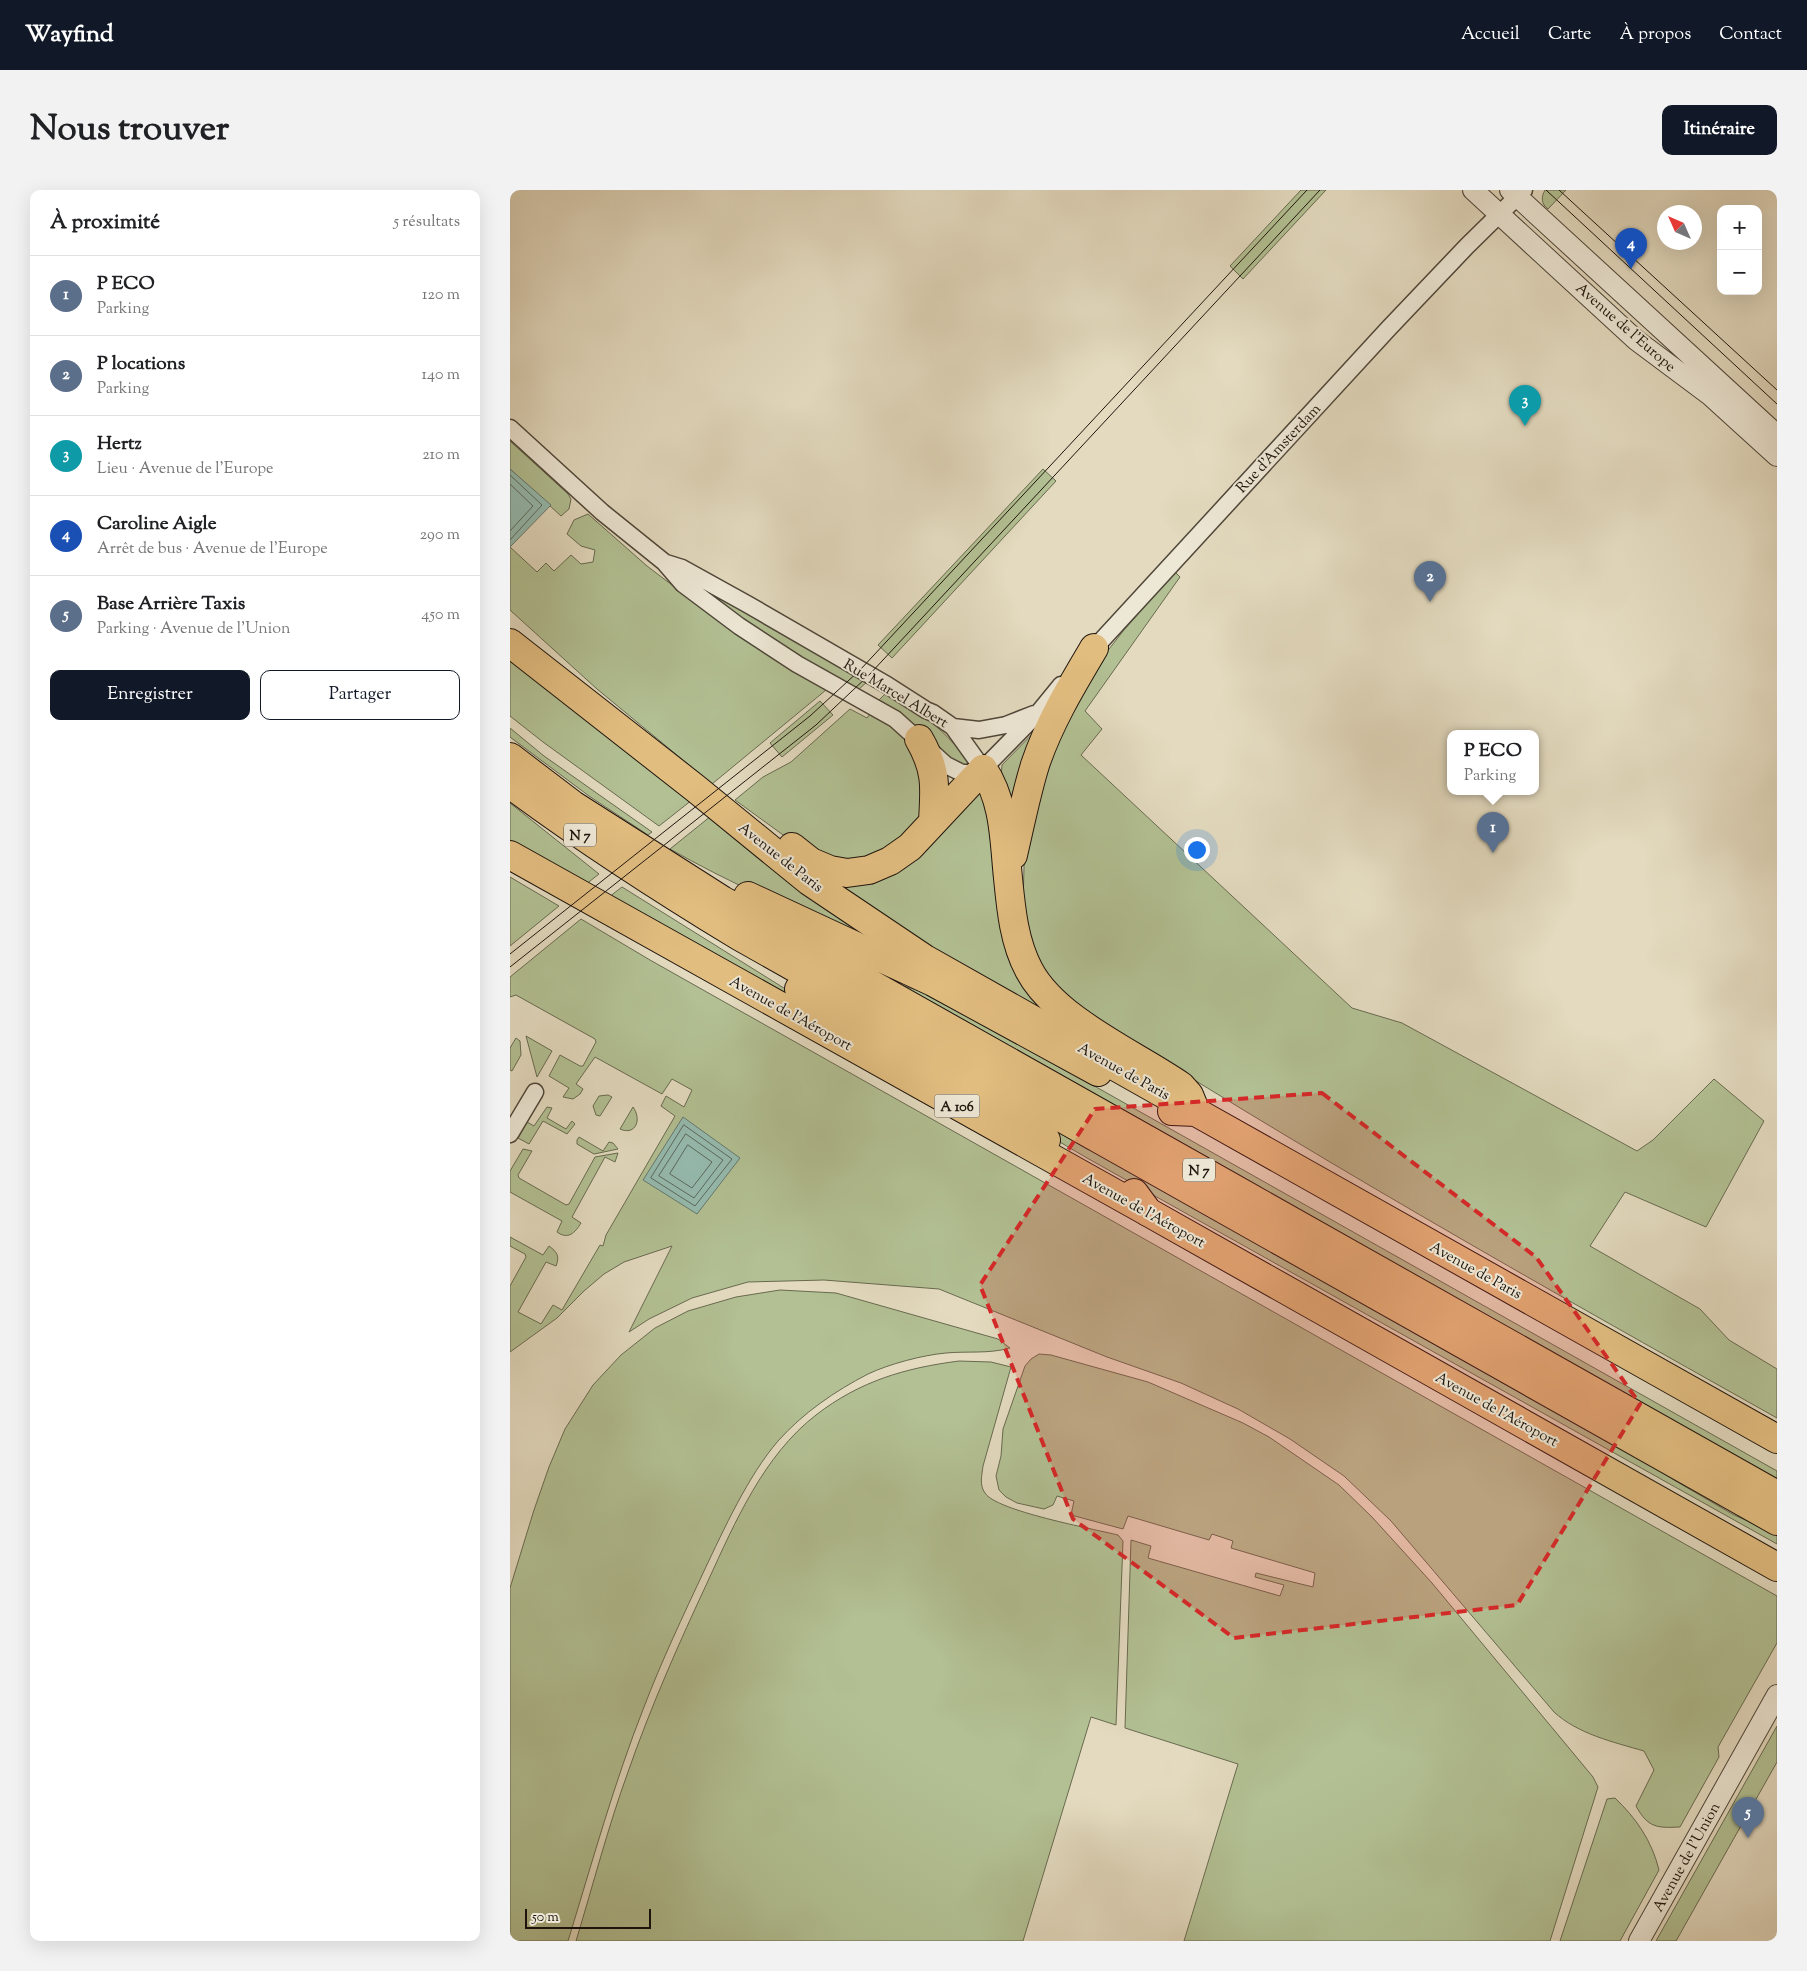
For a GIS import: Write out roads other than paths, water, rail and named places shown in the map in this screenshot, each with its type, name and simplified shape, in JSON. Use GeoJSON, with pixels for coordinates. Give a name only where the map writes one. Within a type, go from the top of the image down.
{"type":"FeatureCollection","features":[{"type":"Feature","properties":{"kind":"highway","name":"Avenue de Paris"},"geometry":{"type":"LineString","coordinates":[[510,643],[695,788],[809,882],[925,959],[1777,1439]]}},
{"type":"Feature","properties":{"kind":"highway"},"geometry":{"type":"LineString","coordinates":[[1008,876],[1035,765],[1063,700],[1094,648]]}},
{"type":"Feature","properties":{"kind":"highway"},"geometry":{"type":"LineString","coordinates":[[919,739],[930,760],[934,776],[933,821]]}},
{"type":"Feature","properties":{"kind":"highway","name":"N 7"},"geometry":{"type":"LineString","coordinates":[[510,757],[573,805],[722,900],[1777,1495]]}},
{"type":"Feature","properties":{"kind":"highway"},"geometry":{"type":"LineString","coordinates":[[625,838],[679,858],[708,877],[933,982],[1157,1105],[1176,1112],[1196,1112],[1189,1096],[1181,1086],[1075,1020],[1042,990],[1028,970],[1013,922],[1004,830],[999,804],[990,780],[983,769],[910,847],[890,861],[869,870],[847,873],[830,870],[811,862],[741,809],[695,788]]}},
{"type":"Feature","properties":{"kind":"highway","name":"N 7"},"geometry":{"type":"LineString","coordinates":[[510,784],[593,844],[649,881],[756,945],[1777,1521]]}},
{"type":"Feature","properties":{"kind":"highway","name":"Avenue de l'Aéroport"},"geometry":{"type":"LineString","coordinates":[[510,856],[1148,1212],[1777,1567]]}},
{"type":"Feature","properties":{"kind":"highway"},"geometry":{"type":"LineString","coordinates":[[649,881],[660,897],[680,916],[948,1083],[1128,1187],[1148,1212]]}},
{"type":"Feature","properties":{"kind":"highway"},"geometry":{"type":"LineString","coordinates":[[1706,1527],[1721,1524],[1727,1525],[1777,1552]]}},
{"type":"Feature","properties":{"kind":"street","name":"Avenue de l'Europe"},"geometry":{"type":"LineString","coordinates":[[1473,190],[1636,340],[1711,396],[1777,456]]}},
{"type":"Feature","properties":{"kind":"street","name":"Avenue de l'Europe"},"geometry":{"type":"LineString","coordinates":[[1517,192],[1777,435]]}},
{"type":"Feature","properties":{"kind":"street","name":"Rue d'Amsterdam"},"geometry":{"type":"LineString","coordinates":[[983,769],[1039,712],[1094,648],[1389,328],[1499,214],[1517,192]]}},
{"type":"Feature","properties":{"kind":"street","name":"Rue Marcel Albert"},"geometry":{"type":"LineString","coordinates":[[510,428],[602,512],[664,562],[684,584],[739,626],[797,664],[895,719],[946,764],[962,773],[974,773],[983,769],[953,727],[934,713],[756,609],[682,568],[664,562]]}},
{"type":"Feature","properties":{"kind":"street","name":"Rue d'Amsterdam"},"geometry":{"type":"LineString","coordinates":[[953,727],[978,730],[1006,725],[1039,712]]}},
{"type":"Feature","properties":{"kind":"street"},"geometry":{"type":"LineString","coordinates":[[510,1134],[535,1092]]}},
{"type":"Feature","properties":{"kind":"street","name":"Avenue de l'Union"},"geometry":{"type":"LineString","coordinates":[[1639,1941],[1777,1695]]}},
{"type":"Feature","properties":{"kind":"water"},"geometry":{"type":"Polygon","coordinates":[[[510,469],[551,505],[510,547],[510,469]]]}},
{"type":"Feature","properties":{"kind":"water"},"geometry":{"type":"Polygon","coordinates":[[[683,1117],[740,1158],[697,1214],[643,1180],[683,1117]]]}},
{"type":"Feature","properties":{"kind":"tram line"},"geometry":{"type":"LineString","coordinates":[[510,954],[810,716],[860,670],[1307,190]]}},
{"type":"Feature","properties":{"kind":"tram line"},"geometry":{"type":"LineString","coordinates":[[510,967],[816,725],[869,675],[1320,190]]}},
{"type":"Feature","properties":{"kind":"tram line"},"geometry":{"type":"LineString","coordinates":[[1546,190],[1777,404]]}},
{"type":"Feature","properties":{"kind":"tram line"},"geometry":{"type":"LineString","coordinates":[[1559,190],[1777,390]]}},
{"type":"Feature","properties":{"kind":"place","name":"Caroline Aigle"},"geometry":{"type":"Point","coordinates":[1631,269]}},
{"type":"Feature","properties":{"kind":"place","name":"Hertz"},"geometry":{"type":"Point","coordinates":[1525,426]}},
{"type":"Feature","properties":{"kind":"place","name":"P locations"},"geometry":{"type":"Point","coordinates":[1430,602]}},
{"type":"Feature","properties":{"kind":"place","name":"P ECO"},"geometry":{"type":"Point","coordinates":[1493,853]}},
{"type":"Feature","properties":{"kind":"place","name":"Base Arrière Taxis"},"geometry":{"type":"Point","coordinates":[1748,1838]}}]}
